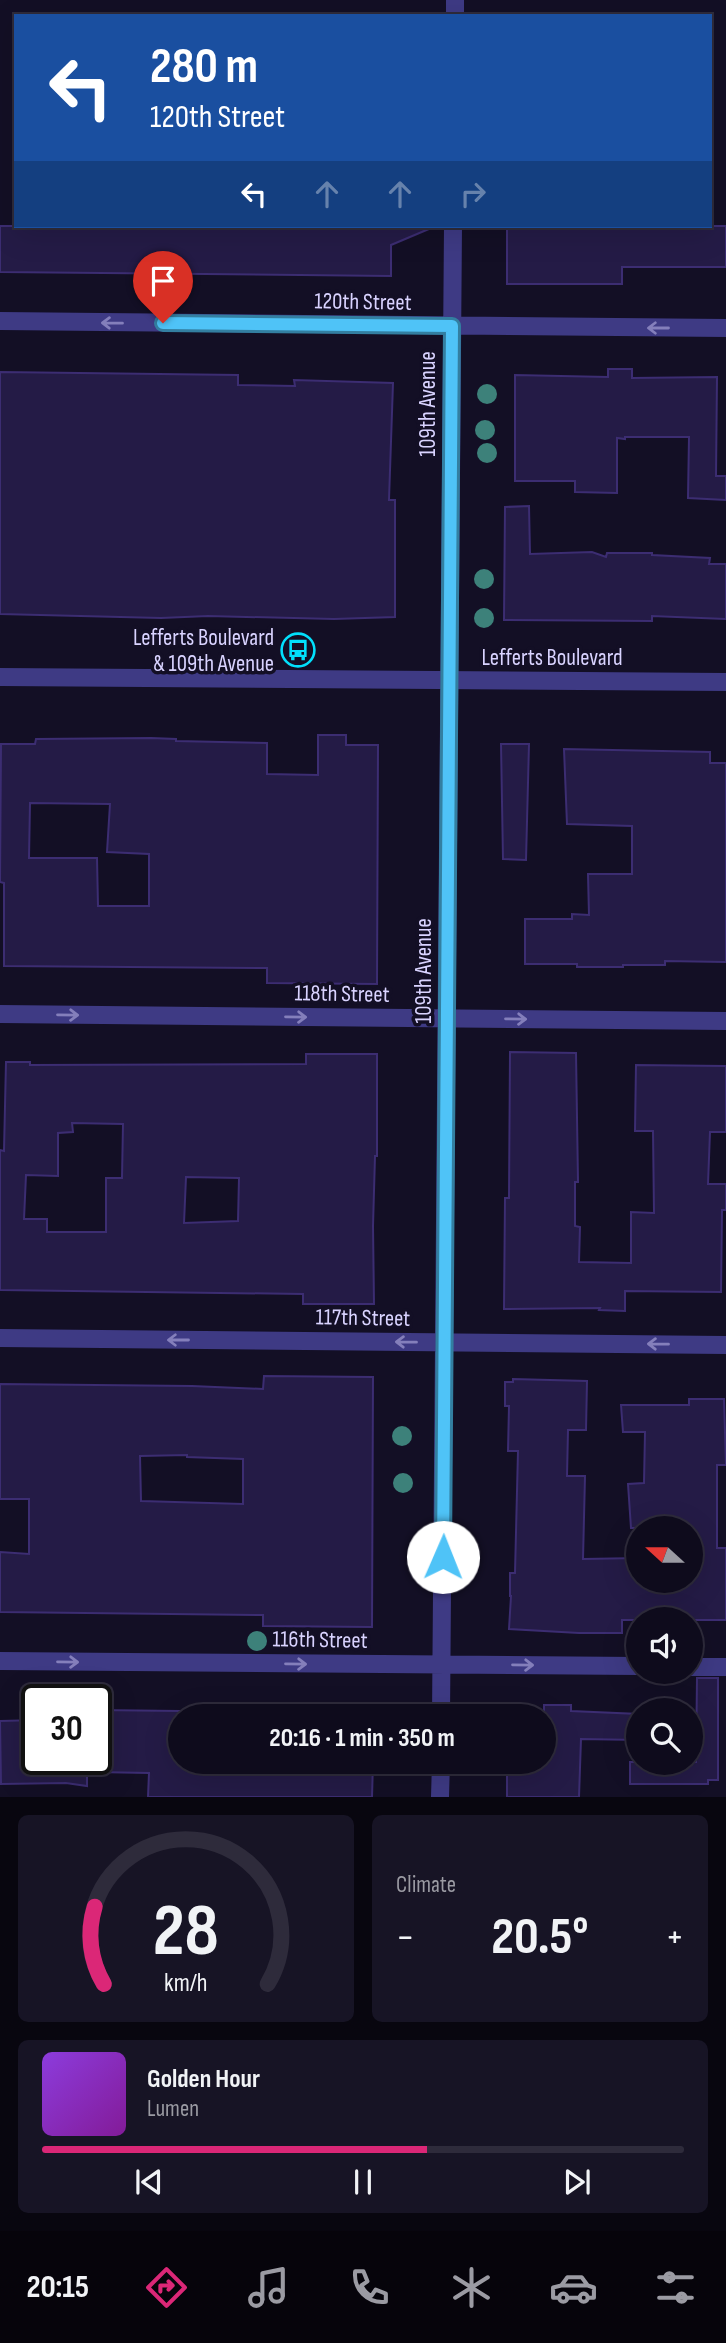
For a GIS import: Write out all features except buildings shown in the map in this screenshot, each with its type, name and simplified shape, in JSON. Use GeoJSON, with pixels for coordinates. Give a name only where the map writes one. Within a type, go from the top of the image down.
{"type":"FeatureCollection","features":[{"type":"Feature","properties":{"kind":"street","name":"109th Avenue"},"geometry":{"type":"LineString","coordinates":[[441,1704],[453,228]]}},
{"type":"Feature","properties":{"kind":"street","name":"120th Street"},"geometry":{"type":"LineString","coordinates":[[0,321],[726,328]]}},
{"type":"Feature","properties":{"kind":"street","name":"Lefferts Boulevard"},"geometry":{"type":"LineString","coordinates":[[0,677],[726,682]]}},
{"type":"Feature","properties":{"kind":"street","name":"118th Street"},"geometry":{"type":"LineString","coordinates":[[0,1014],[726,1021]]}},
{"type":"Feature","properties":{"kind":"street","name":"117th Street"},"geometry":{"type":"LineString","coordinates":[[0,1338],[726,1345]]}},
{"type":"Feature","properties":{"kind":"street","name":"116th Street"},"geometry":{"type":"LineString","coordinates":[[0,1661],[626,1666]]}},
{"type":"Feature","properties":{"kind":"street"},"geometry":{"type":"LineString","coordinates":[[703,1667],[726,1667]]}},
{"type":"Feature","properties":{"kind":"street"},"geometry":{"type":"LineString","coordinates":[[440,1774],[440,1797]]}},
{"type":"Feature","properties":{"kind":"place","name":"Lefferts Boulevard & 109th Avenue"},"geometry":{"type":"Point","coordinates":[298,650]}},
{"type":"Feature","properties":{"kind":"route"},"geometry":{"type":"LineString","coordinates":[[163,323],[452,326],[443,1557]]}}]}
